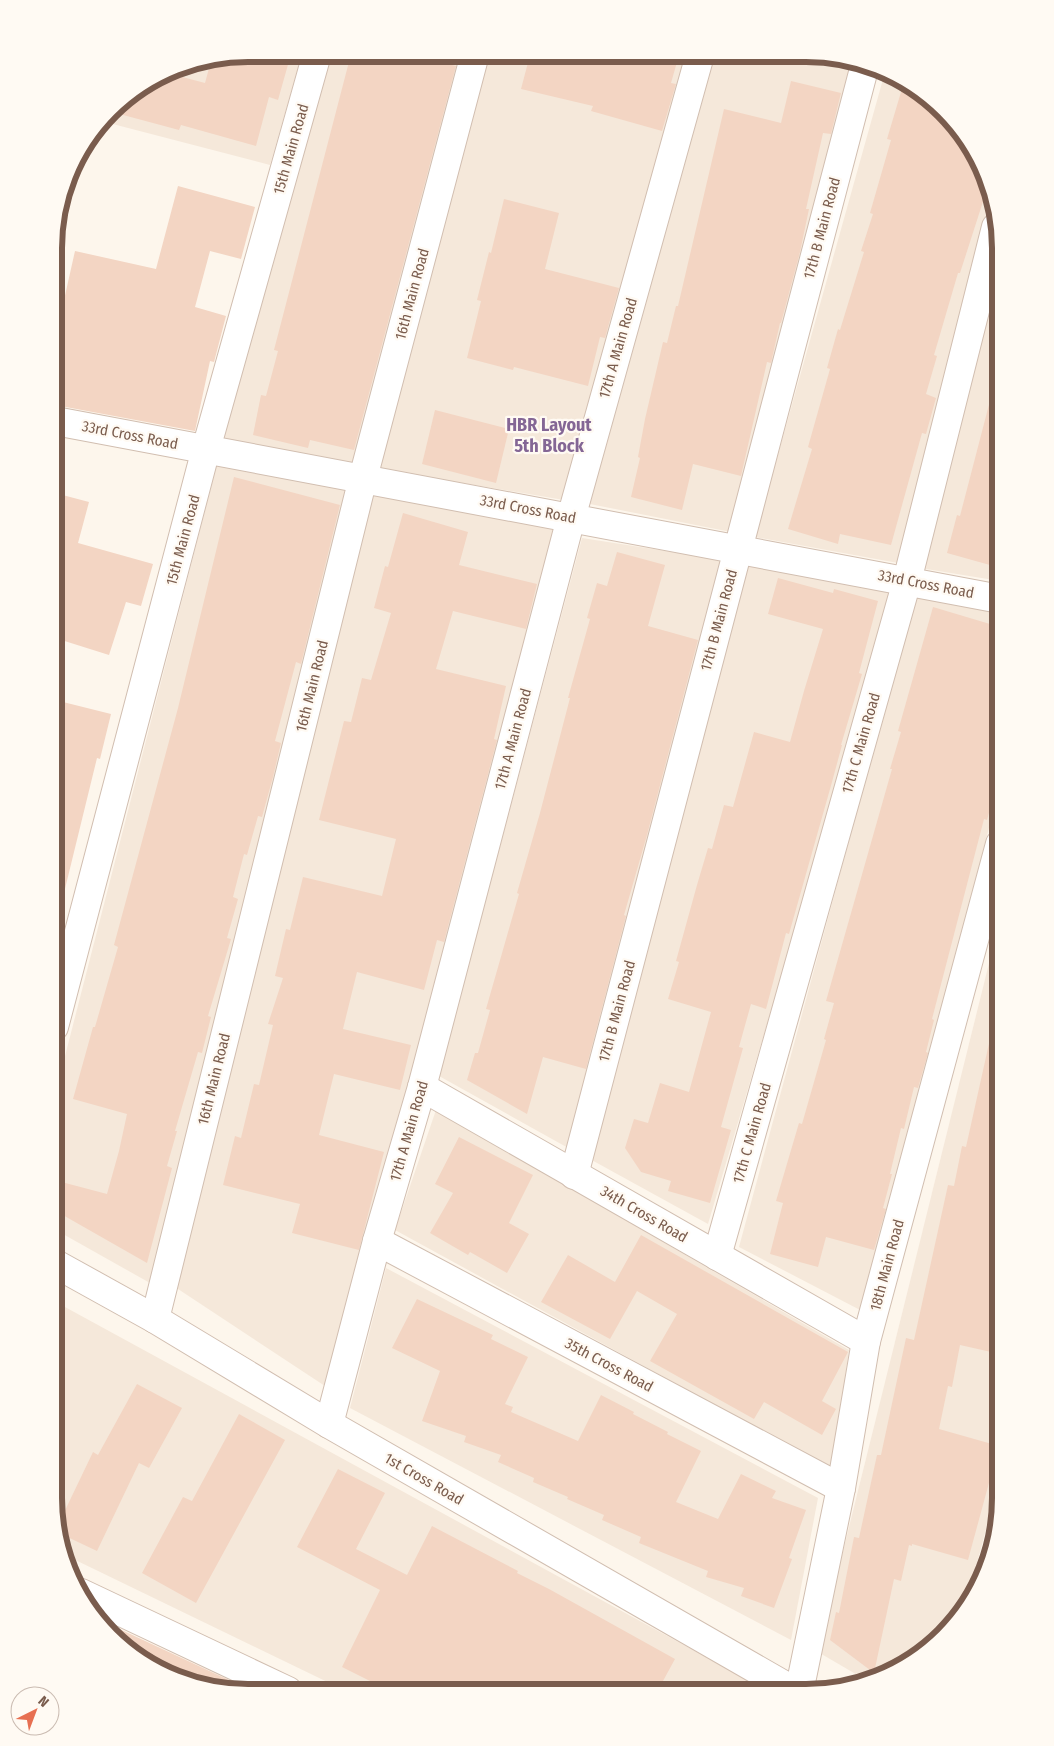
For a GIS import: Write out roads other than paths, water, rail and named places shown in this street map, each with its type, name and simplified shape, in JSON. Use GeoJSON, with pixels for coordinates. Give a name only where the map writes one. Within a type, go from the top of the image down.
{"type":"FeatureCollection","features":[{"type":"Feature","properties":{"kind":"street","name":"15th Main Road"},"geometry":{"type":"LineString","coordinates":[[62,997],[206,449],[315,62]]}},
{"type":"Feature","properties":{"kind":"street","name":"16th Main Road"},"geometry":{"type":"LineString","coordinates":[[155,1319],[363,478],[473,62]]}},
{"type":"Feature","properties":{"kind":"street","name":"17th A Main Road"},"geometry":{"type":"LineString","coordinates":[[330,1424],[378,1241],[422,1087],[571,518],[698,62]]}},
{"type":"Feature","properties":{"kind":"street","name":"17th B Main Road"},"geometry":{"type":"LineString","coordinates":[[574,1175],[864,72]]}},
{"type":"Feature","properties":{"kind":"street","name":"17th C Main Road"},"geometry":{"type":"LineString","coordinates":[[717,1256],[907,581],[992,244]]}},
{"type":"Feature","properties":{"kind":"street","name":"33rd Cross Road"},"geometry":{"type":"LineString","coordinates":[[62,422],[992,597]]}},
{"type":"Feature","properties":{"kind":"street","name":"18th Main Road"},"geometry":{"type":"LineString","coordinates":[[800,1684],[841,1488],[866,1341],[992,874]]}},
{"type":"Feature","properties":{"kind":"street","name":"34th Cross Road"},"geometry":{"type":"LineString","coordinates":[[422,1087],[866,1341]]}},
{"type":"Feature","properties":{"kind":"street","name":"35th Cross Road"},"geometry":{"type":"LineString","coordinates":[[378,1241],[841,1488]]}},
{"type":"Feature","properties":{"kind":"street","name":"1st Cross Road"},"geometry":{"type":"LineString","coordinates":[[62,1267],[155,1319],[330,1424],[784,1684]]}},
{"type":"Feature","properties":{"kind":"street"},"geometry":{"type":"LineString","coordinates":[[93,1600],[273,1684]]}},
{"type":"Feature","properties":{"kind":"district","name":"HBR Layout 5th Block"},"geometry":{"type":"Point","coordinates":[549,435]}}]}
